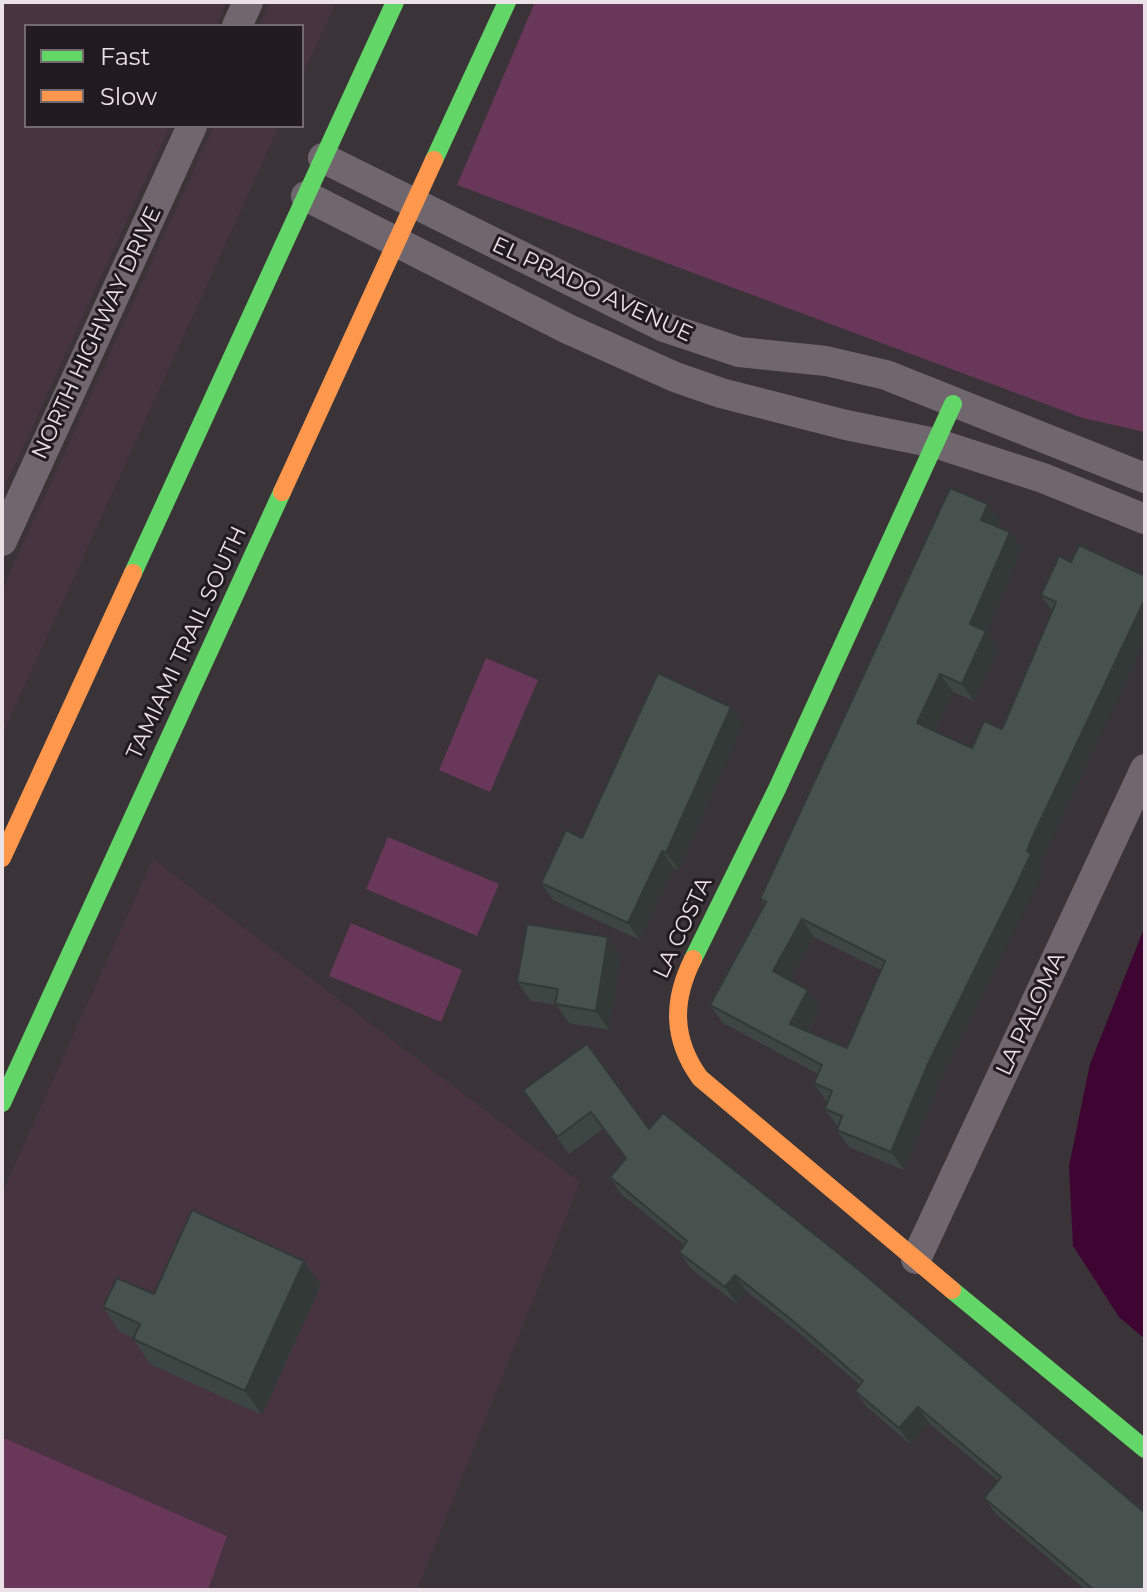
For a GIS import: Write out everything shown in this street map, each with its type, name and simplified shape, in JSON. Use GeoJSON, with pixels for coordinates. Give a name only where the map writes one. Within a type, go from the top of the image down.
{"type":"FeatureCollection","features":[{"type":"Feature","properties":{"kind":"main road"},"geometry":{"type":"LineString","coordinates":[[2,858],[395,2]]}},
{"type":"Feature","properties":{"kind":"main road","name":"TAMIAMI TRAIL SOUTH"},"geometry":{"type":"LineString","coordinates":[[2,1103],[507,2]]}},
{"type":"Feature","properties":{"kind":"main road","name":"LA COSTA"},"geometry":{"type":"LineString","coordinates":[[953,404],[777,789],[687,971],[675,1014],[679,1045],[701,1081],[1145,1449]]}},
{"type":"Feature","properties":{"kind":"street"},"geometry":{"type":"LineString","coordinates":[[238,24],[248,2]]}},
{"type":"Feature","properties":{"kind":"street","name":"NORTH HIGHWAY DRIVE"},"geometry":{"type":"LineString","coordinates":[[2,541],[191,128]]}},
{"type":"Feature","properties":{"kind":"street","name":"EL PRADO AVENUE"},"geometry":{"type":"LineString","coordinates":[[323,158],[664,327],[713,345],[772,358],[857,366],[1145,478]]}},
{"type":"Feature","properties":{"kind":"street"},"geometry":{"type":"LineString","coordinates":[[306,196],[597,343],[701,386],[846,425],[935,443],[1043,478],[1145,519]]}},
{"type":"Feature","properties":{"kind":"street"},"geometry":{"type":"LineString","coordinates":[[701,386],[713,345]]}},
{"type":"Feature","properties":{"kind":"street","name":"LA PALOMA"},"geometry":{"type":"LineString","coordinates":[[916,1259],[1145,769]]}},
{"type":"Feature","properties":{"kind":"shaded area"},"geometry":{"type":"Polygon","coordinates":[[[2,2],[227,2],[217,24],[24,24],[24,128],[169,128],[2,493],[2,2]]]}},
{"type":"Feature","properties":{"kind":"shaded area"},"geometry":{"type":"Polygon","coordinates":[[[270,2],[336,2],[304,72],[304,24],[260,24],[270,2]]]}},
{"type":"Feature","properties":{"kind":"shaded area"},"geometry":{"type":"Polygon","coordinates":[[[535,2],[1145,2],[1145,432],[1083,418],[457,185],[535,2]]]}},
{"type":"Feature","properties":{"kind":"shaded area"},"geometry":{"type":"Polygon","coordinates":[[[213,128],[278,128],[2,735],[2,590],[213,128]]]}},
{"type":"Feature","properties":{"kind":"shaded area"},"geometry":{"type":"Polygon","coordinates":[[[486,658],[538,680],[490,792],[439,770],[486,658]]]}},
{"type":"Feature","properties":{"kind":"shaded area"},"geometry":{"type":"Polygon","coordinates":[[[388,837],[499,884],[477,936],[366,889],[388,837]]]}},
{"type":"Feature","properties":{"kind":"shaded area"},"geometry":{"type":"Polygon","coordinates":[[[153,859],[580,1182],[417,1590],[208,1590],[227,1536],[2,1437],[2,1193],[153,859]]]}},
{"type":"Feature","properties":{"kind":"shaded area"},"geometry":{"type":"Polygon","coordinates":[[[351,923],[462,970],[441,1022],[329,976],[351,923]]]}},
{"type":"Feature","properties":{"kind":"shaded area"},"geometry":{"type":"Polygon","coordinates":[[[1145,926],[1145,1339],[1119,1317],[1073,1246],[1069,1166],[1090,1064],[1145,926]]]}},
{"type":"Feature","properties":{"kind":"shaded area"},"geometry":{"type":"Polygon","coordinates":[[[2,1437],[227,1536],[208,1590],[2,1590],[2,1437]]]}},
{"type":"Feature","properties":{"kind":"building"},"geometry":{"type":"Polygon","coordinates":[[[950,488],[988,504],[981,520],[1010,532],[970,624],[986,631],[962,684],[940,674],[917,723],[972,748],[984,721],[1002,729],[1056,602],[1041,595],[1059,556],[1071,562],[1079,545],[1145,576],[1145,599],[1034,834],[1027,851],[1031,854],[1017,884],[928,1064],[891,1152],[837,1130],[842,1116],[825,1109],[832,1091],[814,1083],[822,1065],[710,1005],[766,902],[760,899],[950,488]],[[802,919],[773,971],[808,990],[790,1024],[847,1048],[885,961],[802,919]]]}},
{"type":"Feature","properties":{"kind":"building"},"geometry":{"type":"Polygon","coordinates":[[[658,673],[731,707],[666,853],[662,851],[628,923],[541,883],[566,830],[582,838],[658,673]]]}},
{"type":"Feature","properties":{"kind":"building"},"geometry":{"type":"Polygon","coordinates":[[[527,924],[608,937],[596,1011],[555,1004],[558,989],[517,982],[527,924]]]}},
{"type":"Feature","properties":{"kind":"building"},"geometry":{"type":"Polygon","coordinates":[[[587,1044],[649,1129],[663,1113],[858,1269],[1145,1513],[1145,1590],[1094,1590],[984,1498],[1001,1477],[918,1407],[899,1428],[855,1391],[863,1381],[793,1321],[735,1275],[725,1287],[679,1252],[687,1241],[610,1177],[626,1158],[591,1112],[557,1137],[523,1090],[587,1044]]]}},
{"type":"Feature","properties":{"kind":"building"},"geometry":{"type":"Polygon","coordinates":[[[192,1210],[304,1261],[245,1391],[133,1339],[140,1324],[103,1307],[117,1278],[154,1294],[192,1210]]]}},
{"type":"Feature","properties":{"kind":"traffic: fast"},"geometry":{"type":"LineString","coordinates":[[133,573],[395,2]]}},
{"type":"Feature","properties":{"kind":"traffic: fast"},"geometry":{"type":"LineString","coordinates":[[434,160],[507,2]]}},
{"type":"Feature","properties":{"kind":"traffic: fast"},"geometry":{"type":"LineString","coordinates":[[693,959],[777,789],[953,404]]}},
{"type":"Feature","properties":{"kind":"traffic: fast"},"geometry":{"type":"LineString","coordinates":[[2,1103],[282,492]]}},
{"type":"Feature","properties":{"kind":"traffic: fast"},"geometry":{"type":"LineString","coordinates":[[952,1290],[1145,1449]]}},
{"type":"Feature","properties":{"kind":"traffic: slow"},"geometry":{"type":"LineString","coordinates":[[282,492],[434,160]]}},
{"type":"Feature","properties":{"kind":"traffic: slow"},"geometry":{"type":"LineString","coordinates":[[2,858],[133,573]]}},
{"type":"Feature","properties":{"kind":"traffic: slow"},"geometry":{"type":"LineString","coordinates":[[693,959],[681,990],[678,1020],[684,1049],[700,1078],[952,1290]]}}]}
